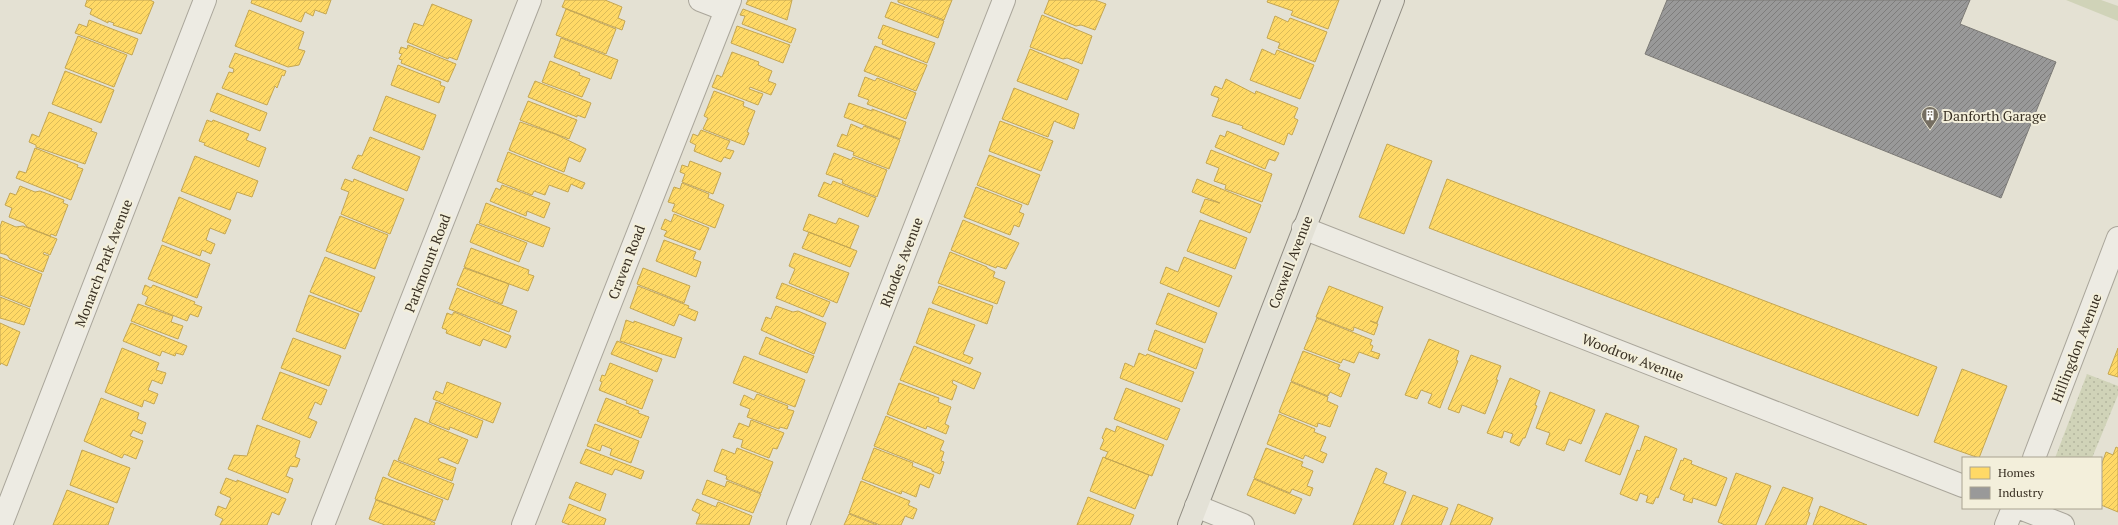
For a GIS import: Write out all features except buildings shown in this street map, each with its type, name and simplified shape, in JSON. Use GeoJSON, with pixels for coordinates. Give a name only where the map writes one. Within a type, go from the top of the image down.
{"type":"FeatureCollection","features":[{"type":"Feature","properties":{"kind":"main road","name":"Coxwell Avenue"},"geometry":{"type":"LineString","coordinates":[[1193,515],[1303,228],[1393,0]]}},
{"type":"Feature","properties":{"kind":"street","name":"Monarch Park Avenue"},"geometry":{"type":"LineString","coordinates":[[1,525],[205,0]]}},
{"type":"Feature","properties":{"kind":"street"},"geometry":{"type":"LineString","coordinates":[[700,0],[728,5]]}},
{"type":"Feature","properties":{"kind":"street","name":"Rhodes Avenue"},"geometry":{"type":"LineString","coordinates":[[798,525],[1004,0]]}},
{"type":"Feature","properties":{"kind":"street","name":"Parkmount Road"},"geometry":{"type":"LineString","coordinates":[[323,525],[526,1]]}},
{"type":"Feature","properties":{"kind":"street","name":"Craven Road"},"geometry":{"type":"LineString","coordinates":[[523,525],[728,5]]}},
{"type":"Feature","properties":{"kind":"street","name":"Woodrow Avenue"},"geometry":{"type":"LineString","coordinates":[[1303,228],[1962,486]]}},
{"type":"Feature","properties":{"kind":"street","name":"Hillingdon Avenue"},"geometry":{"type":"LineString","coordinates":[[2034,457],[2118,238]]}},
{"type":"Feature","properties":{"kind":"street"},"geometry":{"type":"LineString","coordinates":[[2006,525],[2013,509]]}},
{"type":"Feature","properties":{"kind":"street"},"geometry":{"type":"LineString","coordinates":[[2023,509],[2063,525]]}},
{"type":"Feature","properties":{"kind":"street"},"geometry":{"type":"LineString","coordinates":[[1193,515],[1243,525]]}},
{"type":"Feature","properties":{"kind":"green space"},"geometry":{"type":"Polygon","coordinates":[[[2066,0],[2101,0],[2118,6],[2118,21],[2066,0]]]}},
{"type":"Feature","properties":{"kind":"green space"},"geometry":{"type":"Polygon","coordinates":[[[2087,374],[2118,386],[2118,395],[2092,457],[2055,457],[2087,374]]]}},
{"type":"Feature","properties":{"kind":"place","name":"Danforth Garage"},"geometry":{"type":"Point","coordinates":[1930,130]}}]}
